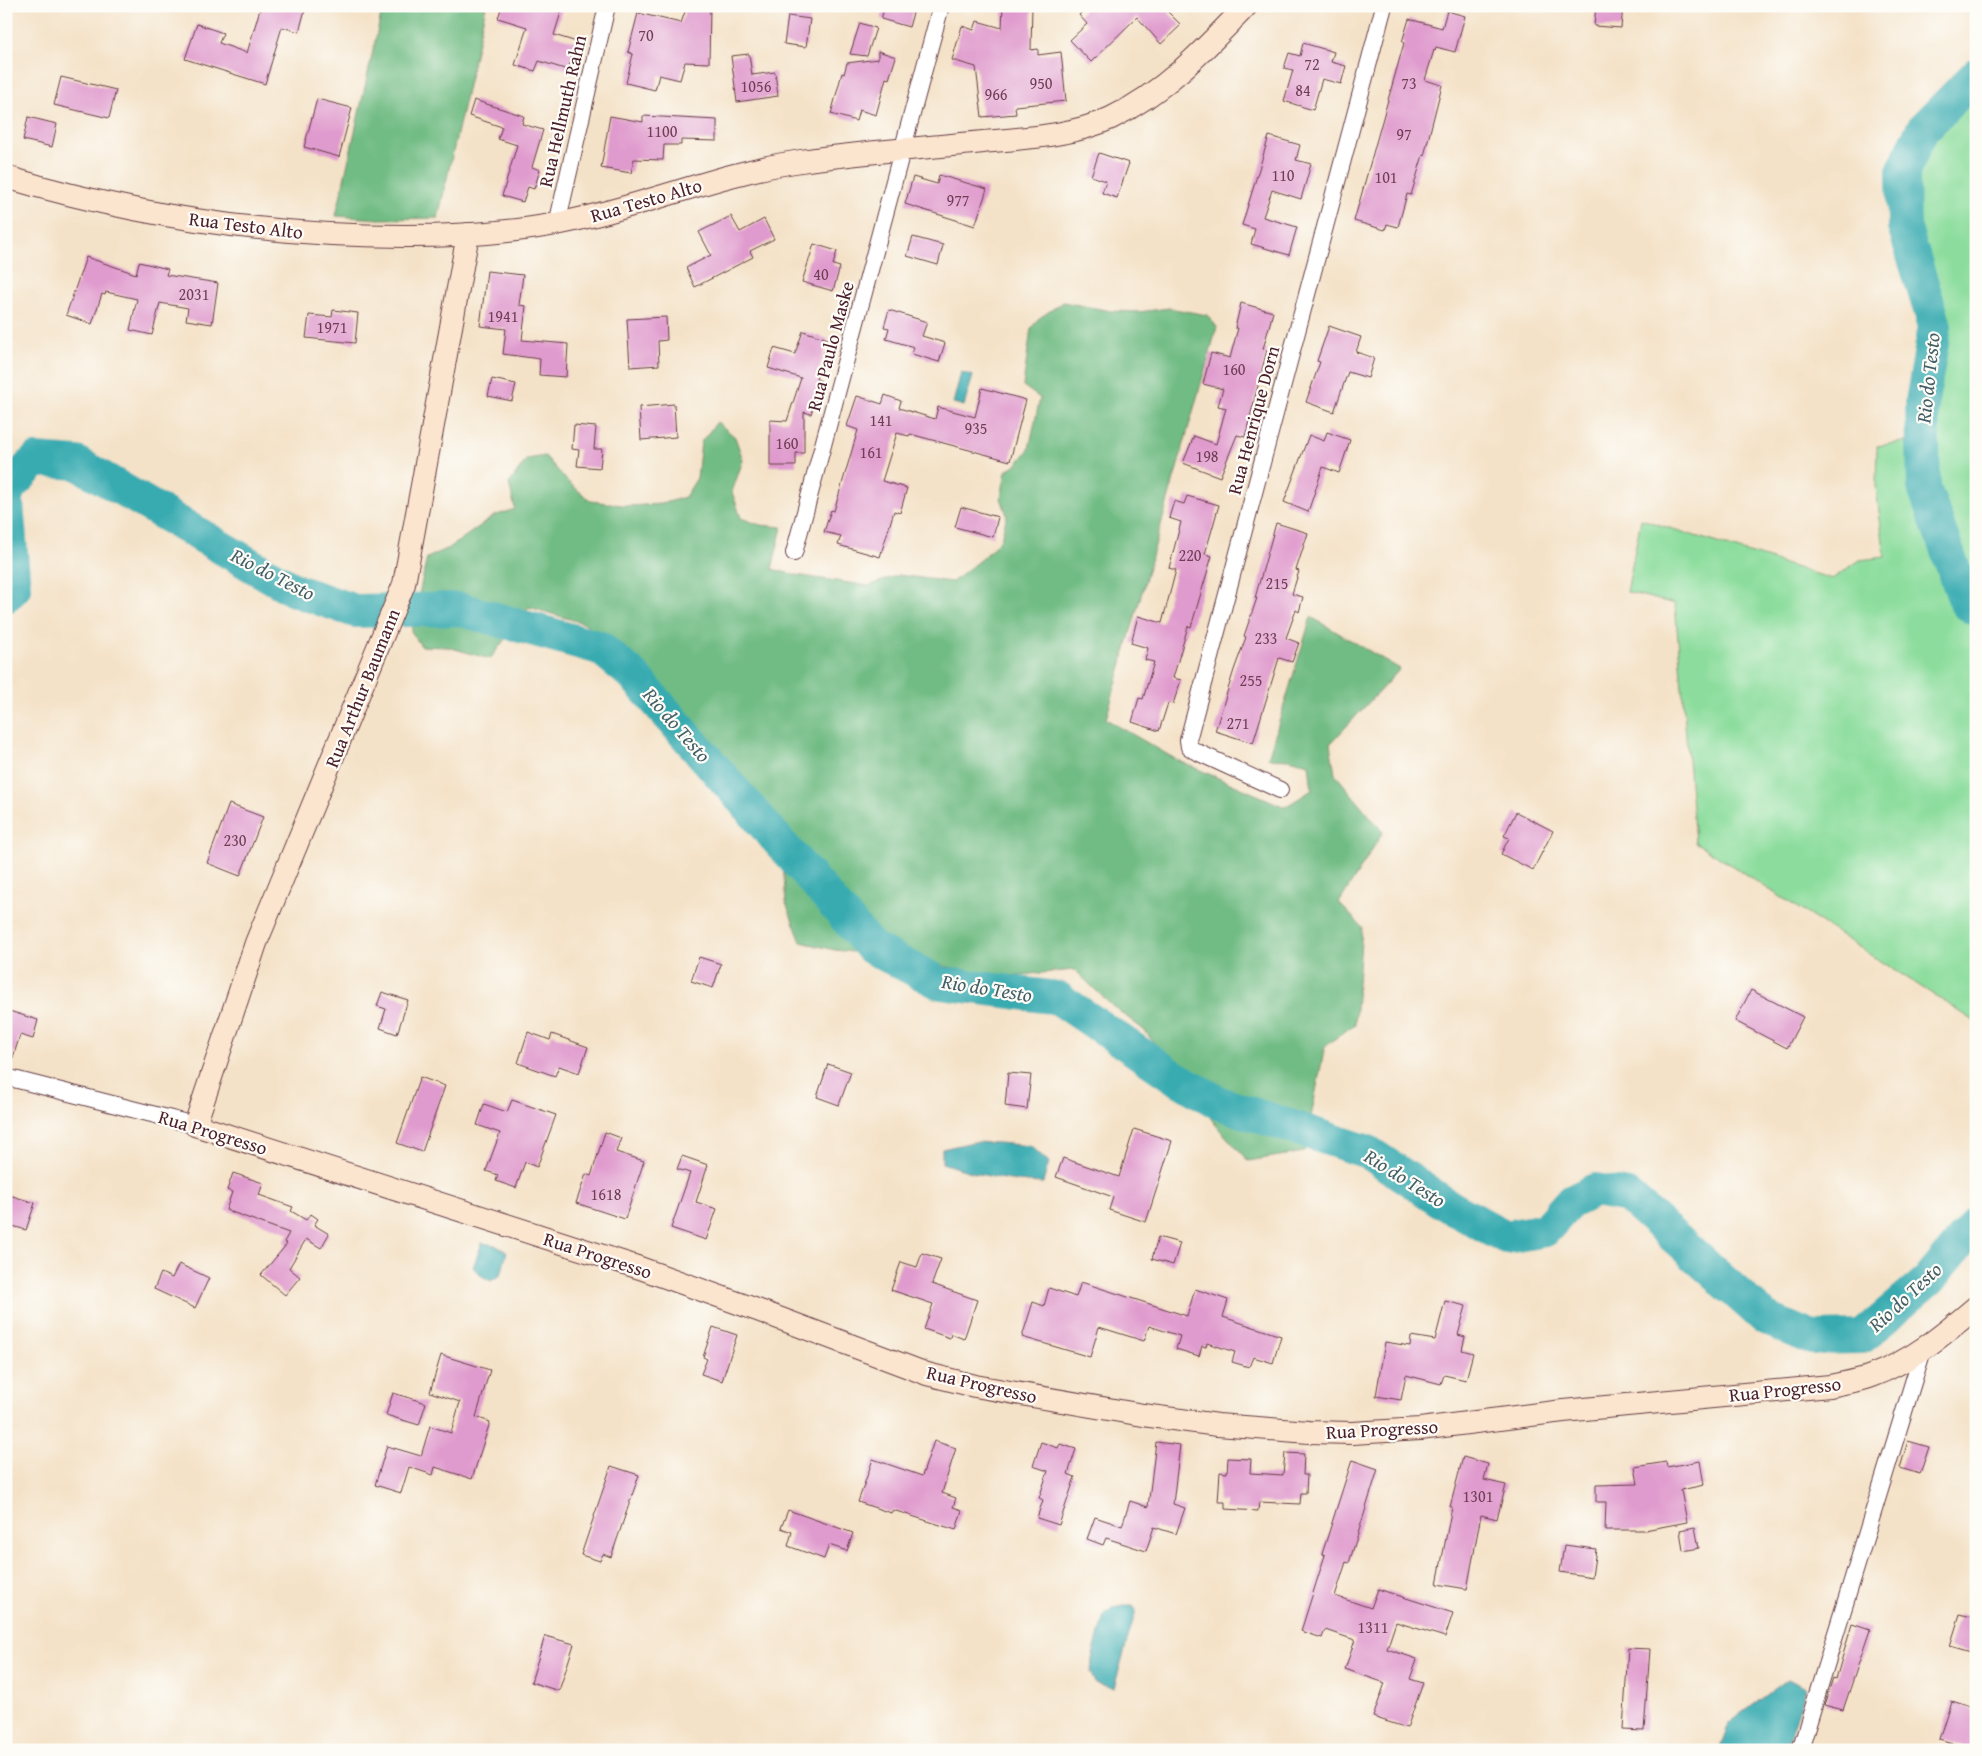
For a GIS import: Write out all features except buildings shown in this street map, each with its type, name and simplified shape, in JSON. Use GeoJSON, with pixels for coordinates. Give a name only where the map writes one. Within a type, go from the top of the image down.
{"type":"FeatureCollection","features":[{"type":"Feature","properties":{"kind":"street","name":"Rua Hellmuth Rahn"},"geometry":{"type":"LineString","coordinates":[[557,224],[607,6]]}},
{"type":"Feature","properties":{"kind":"street","name":"Rua Paulo Maske"},"geometry":{"type":"LineString","coordinates":[[794,553],[941,6]]}},
{"type":"Feature","properties":{"kind":"street","name":"Rua Testo Alto"},"geometry":{"type":"LineString","coordinates":[[6,176],[88,200],[138,211],[304,232],[367,236],[468,234],[557,224],[593,216],[764,168],[802,161],[1028,137],[1074,130],[1112,117],[1152,94],[1187,67],[1246,6]]}},
{"type":"Feature","properties":{"kind":"street","name":"Rua Henrique Dorn"},"geometry":{"type":"LineString","coordinates":[[1280,790],[1195,751],[1189,747],[1188,740],[1384,6]]}},
{"type":"Feature","properties":{"kind":"street","name":"Rua Arthur Baumann"},"geometry":{"type":"LineString","coordinates":[[195,1125],[256,943],[404,584],[468,234]]}},
{"type":"Feature","properties":{"kind":"street","name":"Rua Progresso"},"geometry":{"type":"LineString","coordinates":[[6,1077],[195,1125],[640,1268],[927,1374],[975,1386],[1029,1396],[1218,1425],[1309,1432],[1397,1431],[1553,1412],[1830,1386],[1869,1377],[1902,1363],[1923,1350],[1976,1307]]}},
{"type":"Feature","properties":{"kind":"street"},"geometry":{"type":"LineString","coordinates":[[1800,1750],[1923,1350]]}},
{"type":"Feature","properties":{"kind":"green space"},"geometry":{"type":"Polygon","coordinates":[[[383,6],[486,6],[438,218],[379,219],[336,216],[383,6]]]}},
{"type":"Feature","properties":{"kind":"green space"},"geometry":{"type":"Polygon","coordinates":[[[1976,91],[1976,1022],[1695,842],[1675,604],[1627,592],[1641,519],[1832,579],[1860,560],[1885,557],[1876,488],[1877,446],[1935,437],[1945,323],[1917,226],[1916,171],[1944,121],[1976,91]]]}},
{"type":"Feature","properties":{"kind":"green space"},"geometry":{"type":"Polygon","coordinates":[[[1063,302],[1111,311],[1139,312],[1169,308],[1207,315],[1217,327],[1106,719],[1177,760],[1285,807],[1312,790],[1309,764],[1289,759],[1268,758],[1311,617],[1400,669],[1330,744],[1335,774],[1383,832],[1339,903],[1362,927],[1355,1024],[1325,1046],[1304,1152],[1248,1161],[1215,1124],[1145,1031],[1110,1004],[1075,970],[1008,976],[957,969],[917,959],[835,950],[801,942],[786,903],[780,824],[691,725],[641,664],[583,623],[529,607],[490,659],[448,647],[421,646],[411,631],[427,558],[449,548],[494,516],[515,509],[509,484],[527,459],[545,456],[568,482],[591,501],[629,506],[661,504],[685,497],[697,478],[701,442],[717,422],[735,437],[743,460],[732,492],[741,518],[760,525],[782,527],[772,569],[796,575],[869,586],[898,575],[952,582],[986,555],[1001,539],[1007,515],[1001,498],[1006,471],[1018,463],[1029,449],[1040,398],[1023,386],[1031,329],[1038,319],[1063,302]]]}},
{"type":"Feature","properties":{"kind":"water"},"geometry":{"type":"Polygon","coordinates":[[[961,372],[973,376],[964,406],[953,403],[961,372]]]}},
{"type":"Feature","properties":{"kind":"water"},"geometry":{"type":"Polygon","coordinates":[[[973,1142],[1031,1146],[1049,1162],[1043,1183],[992,1177],[942,1163],[942,1149],[973,1142]]]}},
{"type":"Feature","properties":{"kind":"water"},"geometry":{"type":"Polygon","coordinates":[[[482,1243],[495,1245],[507,1252],[501,1275],[491,1281],[480,1275],[473,1267],[482,1243]]]}},
{"type":"Feature","properties":{"kind":"water"},"geometry":{"type":"Polygon","coordinates":[[[1133,1606],[1136,1610],[1114,1688],[1095,1683],[1091,1674],[1092,1659],[1104,1615],[1112,1608],[1133,1606]]]}},
{"type":"Feature","properties":{"kind":"water"},"geometry":{"type":"Polygon","coordinates":[[[1788,1679],[1806,1688],[1786,1750],[1719,1750],[1729,1723],[1788,1679]]]}},
{"type":"Feature","properties":{"kind":"waterway","name":"Rio do Testo"},"geometry":{"type":"LineString","coordinates":[[1976,75],[1922,130],[1903,171],[1904,226],[1935,326],[1922,402],[1924,488],[1966,603],[1976,609]]}},
{"type":"Feature","properties":{"kind":"waterway","name":"Rio do Testo"},"geometry":{"type":"LineString","coordinates":[[6,596],[14,588],[6,491],[36,460],[77,463],[294,590],[355,611],[459,609],[600,648],[634,676],[872,948],[940,983],[1058,998],[1173,1076],[1219,1103],[1368,1152],[1452,1208],[1506,1237],[1545,1230],[1569,1203],[1595,1190],[1628,1196],[1765,1318],[1812,1338],[1862,1337],[1930,1279],[1976,1223]]}}]}
